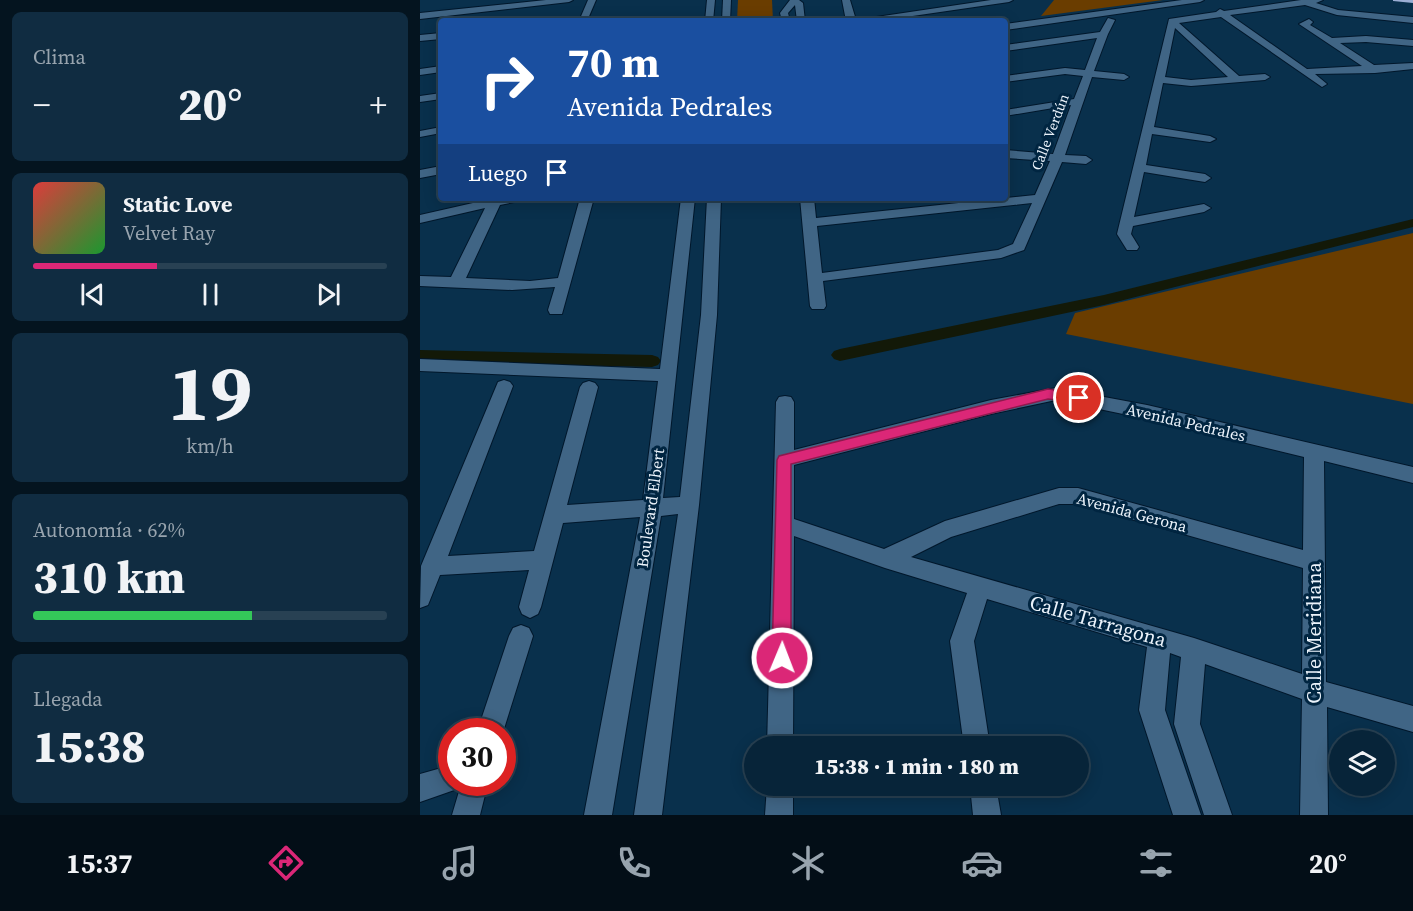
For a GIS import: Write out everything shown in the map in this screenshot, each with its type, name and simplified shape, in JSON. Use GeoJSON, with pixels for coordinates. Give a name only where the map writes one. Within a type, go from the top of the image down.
{"type":"FeatureCollection","features":[{"type":"Feature","properties":{"kind":"street"},"geometry":{"type":"LineString","coordinates":[[420,16],[522,9],[569,0]]}},
{"type":"Feature","properties":{"kind":"street"},"geometry":{"type":"LineString","coordinates":[[584,18],[592,0]]}},
{"type":"Feature","properties":{"kind":"street"},"geometry":{"type":"LineString","coordinates":[[709,18],[711,0]]}},
{"type":"Feature","properties":{"kind":"street"},"geometry":{"type":"LineString","coordinates":[[726,18],[727,0]]}},
{"type":"Feature","properties":{"kind":"street"},"geometry":{"type":"LineString","coordinates":[[785,18],[784,13],[794,0],[800,5],[801,18]]}},
{"type":"Feature","properties":{"kind":"street"},"geometry":{"type":"LineString","coordinates":[[846,0],[849,18]]}},
{"type":"Feature","properties":{"kind":"street"},"geometry":{"type":"LineString","coordinates":[[912,0],[918,14]]}},
{"type":"Feature","properties":{"kind":"street"},"geometry":{"type":"LineString","coordinates":[[884,18],[1009,0]]}},
{"type":"Feature","properties":{"kind":"street"},"geometry":{"type":"LineString","coordinates":[[1312,1],[1337,12],[1413,20]]}},
{"type":"Feature","properties":{"kind":"street"},"geometry":{"type":"LineString","coordinates":[[1172,21],[1312,1],[1347,8],[1413,15]]}},
{"type":"Feature","properties":{"kind":"street"},"geometry":{"type":"LineString","coordinates":[[1008,27],[1203,3],[1224,14],[1322,84]]}},
{"type":"Feature","properties":{"kind":"street","name":"Calle Verdún"},"geometry":{"type":"LineString","coordinates":[[815,278],[1012,251],[1022,243],[1058,157],[1103,34],[1111,20]]}},
{"type":"Feature","properties":{"kind":"street"},"geometry":{"type":"LineString","coordinates":[[1172,21],[1237,78]]}},
{"type":"Feature","properties":{"kind":"street"},"geometry":{"type":"LineString","coordinates":[[1132,247],[1124,234],[1172,21]]}},
{"type":"Feature","properties":{"kind":"street"},"geometry":{"type":"LineString","coordinates":[[1309,22],[1303,24],[1375,70]]}},
{"type":"Feature","properties":{"kind":"street"},"geometry":{"type":"LineString","coordinates":[[1008,48],[1103,34]]}},
{"type":"Feature","properties":{"kind":"street"},"geometry":{"type":"LineString","coordinates":[[420,38],[438,36]]}},
{"type":"Feature","properties":{"kind":"street"},"geometry":{"type":"LineString","coordinates":[[1331,41],[1366,39],[1413,43]]}},
{"type":"Feature","properties":{"kind":"street"},"geometry":{"type":"LineString","coordinates":[[1305,72],[1375,70],[1413,66]]}},
{"type":"Feature","properties":{"kind":"street"},"geometry":{"type":"LineString","coordinates":[[420,72],[438,69]]}},
{"type":"Feature","properties":{"kind":"street"},"geometry":{"type":"LineString","coordinates":[[1008,79],[1058,71],[1124,77]]}},
{"type":"Feature","properties":{"kind":"street"},"geometry":{"type":"LineString","coordinates":[[1159,79],[1191,83],[1265,77]]}},
{"type":"Feature","properties":{"kind":"street"},"geometry":{"type":"LineString","coordinates":[[420,92],[438,89]]}},
{"type":"Feature","properties":{"kind":"street"},"geometry":{"type":"LineString","coordinates":[[420,99],[438,96]]}},
{"type":"Feature","properties":{"kind":"street"},"geometry":{"type":"LineString","coordinates":[[1008,113],[1079,101]]}},
{"type":"Feature","properties":{"kind":"street"},"geometry":{"type":"LineString","coordinates":[[1148,130],[1210,139]]}},
{"type":"Feature","properties":{"kind":"street"},"geometry":{"type":"LineString","coordinates":[[420,134],[438,131]]}},
{"type":"Feature","properties":{"kind":"street"},"geometry":{"type":"LineString","coordinates":[[1008,151],[1086,160]]}},
{"type":"Feature","properties":{"kind":"street"},"geometry":{"type":"LineString","coordinates":[[1139,168],[1205,178]]}},
{"type":"Feature","properties":{"kind":"street"},"geometry":{"type":"LineString","coordinates":[[420,174],[438,171]]}},
{"type":"Feature","properties":{"kind":"street"},"geometry":{"type":"LineString","coordinates":[[810,223],[1041,198]]}},
{"type":"Feature","properties":{"kind":"street"},"geometry":{"type":"LineString","coordinates":[[420,219],[500,201]]}},
{"type":"Feature","properties":{"kind":"street"},"geometry":{"type":"LineString","coordinates":[[556,310],[586,201]]}},
{"type":"Feature","properties":{"kind":"street","name":"Boulevard Elbert"},"geometry":{"type":"LineString","coordinates":[[598,815],[652,508],[688,201]]}},
{"type":"Feature","properties":{"kind":"street"},"geometry":{"type":"LineString","coordinates":[[648,815],[689,505],[709,315],[714,201]]}},
{"type":"Feature","properties":{"kind":"street"},"geometry":{"type":"LineString","coordinates":[[807,201],[818,306]]}},
{"type":"Feature","properties":{"kind":"street"},"geometry":{"type":"LineString","coordinates":[[457,281],[495,202]]}},
{"type":"Feature","properties":{"kind":"street"},"geometry":{"type":"LineString","coordinates":[[1127,223],[1204,208]]}},
{"type":"Feature","properties":{"kind":"street"},"geometry":{"type":"LineString","coordinates":[[420,281],[546,286],[563,281]]}},
{"type":"Feature","properties":{"kind":"street"},"geometry":{"type":"LineString","coordinates":[[420,365],[668,376]]}},
{"type":"Feature","properties":{"kind":"street"},"geometry":{"type":"LineString","coordinates":[[420,598],[504,386]]}},
{"type":"Feature","properties":{"kind":"street"},"geometry":{"type":"LineString","coordinates":[[530,607],[589,387]]}},
{"type":"Feature","properties":{"kind":"street","name":"Avenida Pedrales"},"geometry":{"type":"LineString","coordinates":[[784,460],[991,407],[1056,394],[1413,475]]}},
{"type":"Feature","properties":{"kind":"street"},"geometry":{"type":"LineString","coordinates":[[780,736],[785,402]]}},
{"type":"Feature","properties":{"kind":"street","name":"Calle Meridiana"},"geometry":{"type":"LineString","coordinates":[[1314,451],[1314,815]]}},
{"type":"Feature","properties":{"kind":"street","name":"Avenida Gerona"},"geometry":{"type":"LineString","coordinates":[[885,559],[945,530],[1048,499],[1078,496],[1314,562]]}},
{"type":"Feature","properties":{"kind":"street"},"geometry":{"type":"LineString","coordinates":[[554,515],[689,505]]}},
{"type":"Feature","properties":{"kind":"street","name":"Calle Tarragona"},"geometry":{"type":"LineString","coordinates":[[783,524],[885,559],[1194,649],[1314,691],[1413,719]]}},
{"type":"Feature","properties":{"kind":"street"},"geometry":{"type":"LineString","coordinates":[[432,566],[542,560]]}},
{"type":"Feature","properties":{"kind":"street"},"geometry":{"type":"LineString","coordinates":[[975,736],[962,641],[980,586]]}},
{"type":"Feature","properties":{"kind":"street"},"geometry":{"type":"LineString","coordinates":[[495,718],[521,636]]}},
{"type":"Feature","properties":{"kind":"street"},"geometry":{"type":"LineString","coordinates":[[1160,639],[1152,710],[1187,815]]}},
{"type":"Feature","properties":{"kind":"street"},"geometry":{"type":"LineString","coordinates":[[1194,649],[1186,724],[1218,815]]}},
{"type":"Feature","properties":{"kind":"street"},"geometry":{"type":"LineString","coordinates":[[420,788],[438,782]]}},
{"type":"Feature","properties":{"kind":"street"},"geometry":{"type":"LineString","coordinates":[[466,815],[471,796]]}},
{"type":"Feature","properties":{"kind":"street"},"geometry":{"type":"LineString","coordinates":[[779,815],[780,796]]}},
{"type":"Feature","properties":{"kind":"street"},"geometry":{"type":"LineString","coordinates":[[984,796],[987,815]]}},
{"type":"Feature","properties":{"kind":"shaded area"},"geometry":{"type":"Polygon","coordinates":[[[738,0],[772,0],[773,18],[737,18],[738,0]]]}},
{"type":"Feature","properties":{"kind":"shaded area"},"geometry":{"type":"Polygon","coordinates":[[[1054,0],[1163,0],[1041,16],[1054,0]]]}},
{"type":"Feature","properties":{"kind":"shaded area"},"geometry":{"type":"Polygon","coordinates":[[[1413,233],[1413,404],[1066,334],[1075,313],[1413,233]]]}},
{"type":"Feature","properties":{"kind":"waterway"},"geometry":{"type":"LineString","coordinates":[[840,355],[1104,300],[1413,223]]}},
{"type":"Feature","properties":{"kind":"waterway"},"geometry":{"type":"LineString","coordinates":[[420,356],[652,361]]}},
{"type":"Feature","properties":{"kind":"route"},"geometry":{"type":"LineString","coordinates":[[782,658],[784,460],[1048,394],[1079,398]]}}]}
